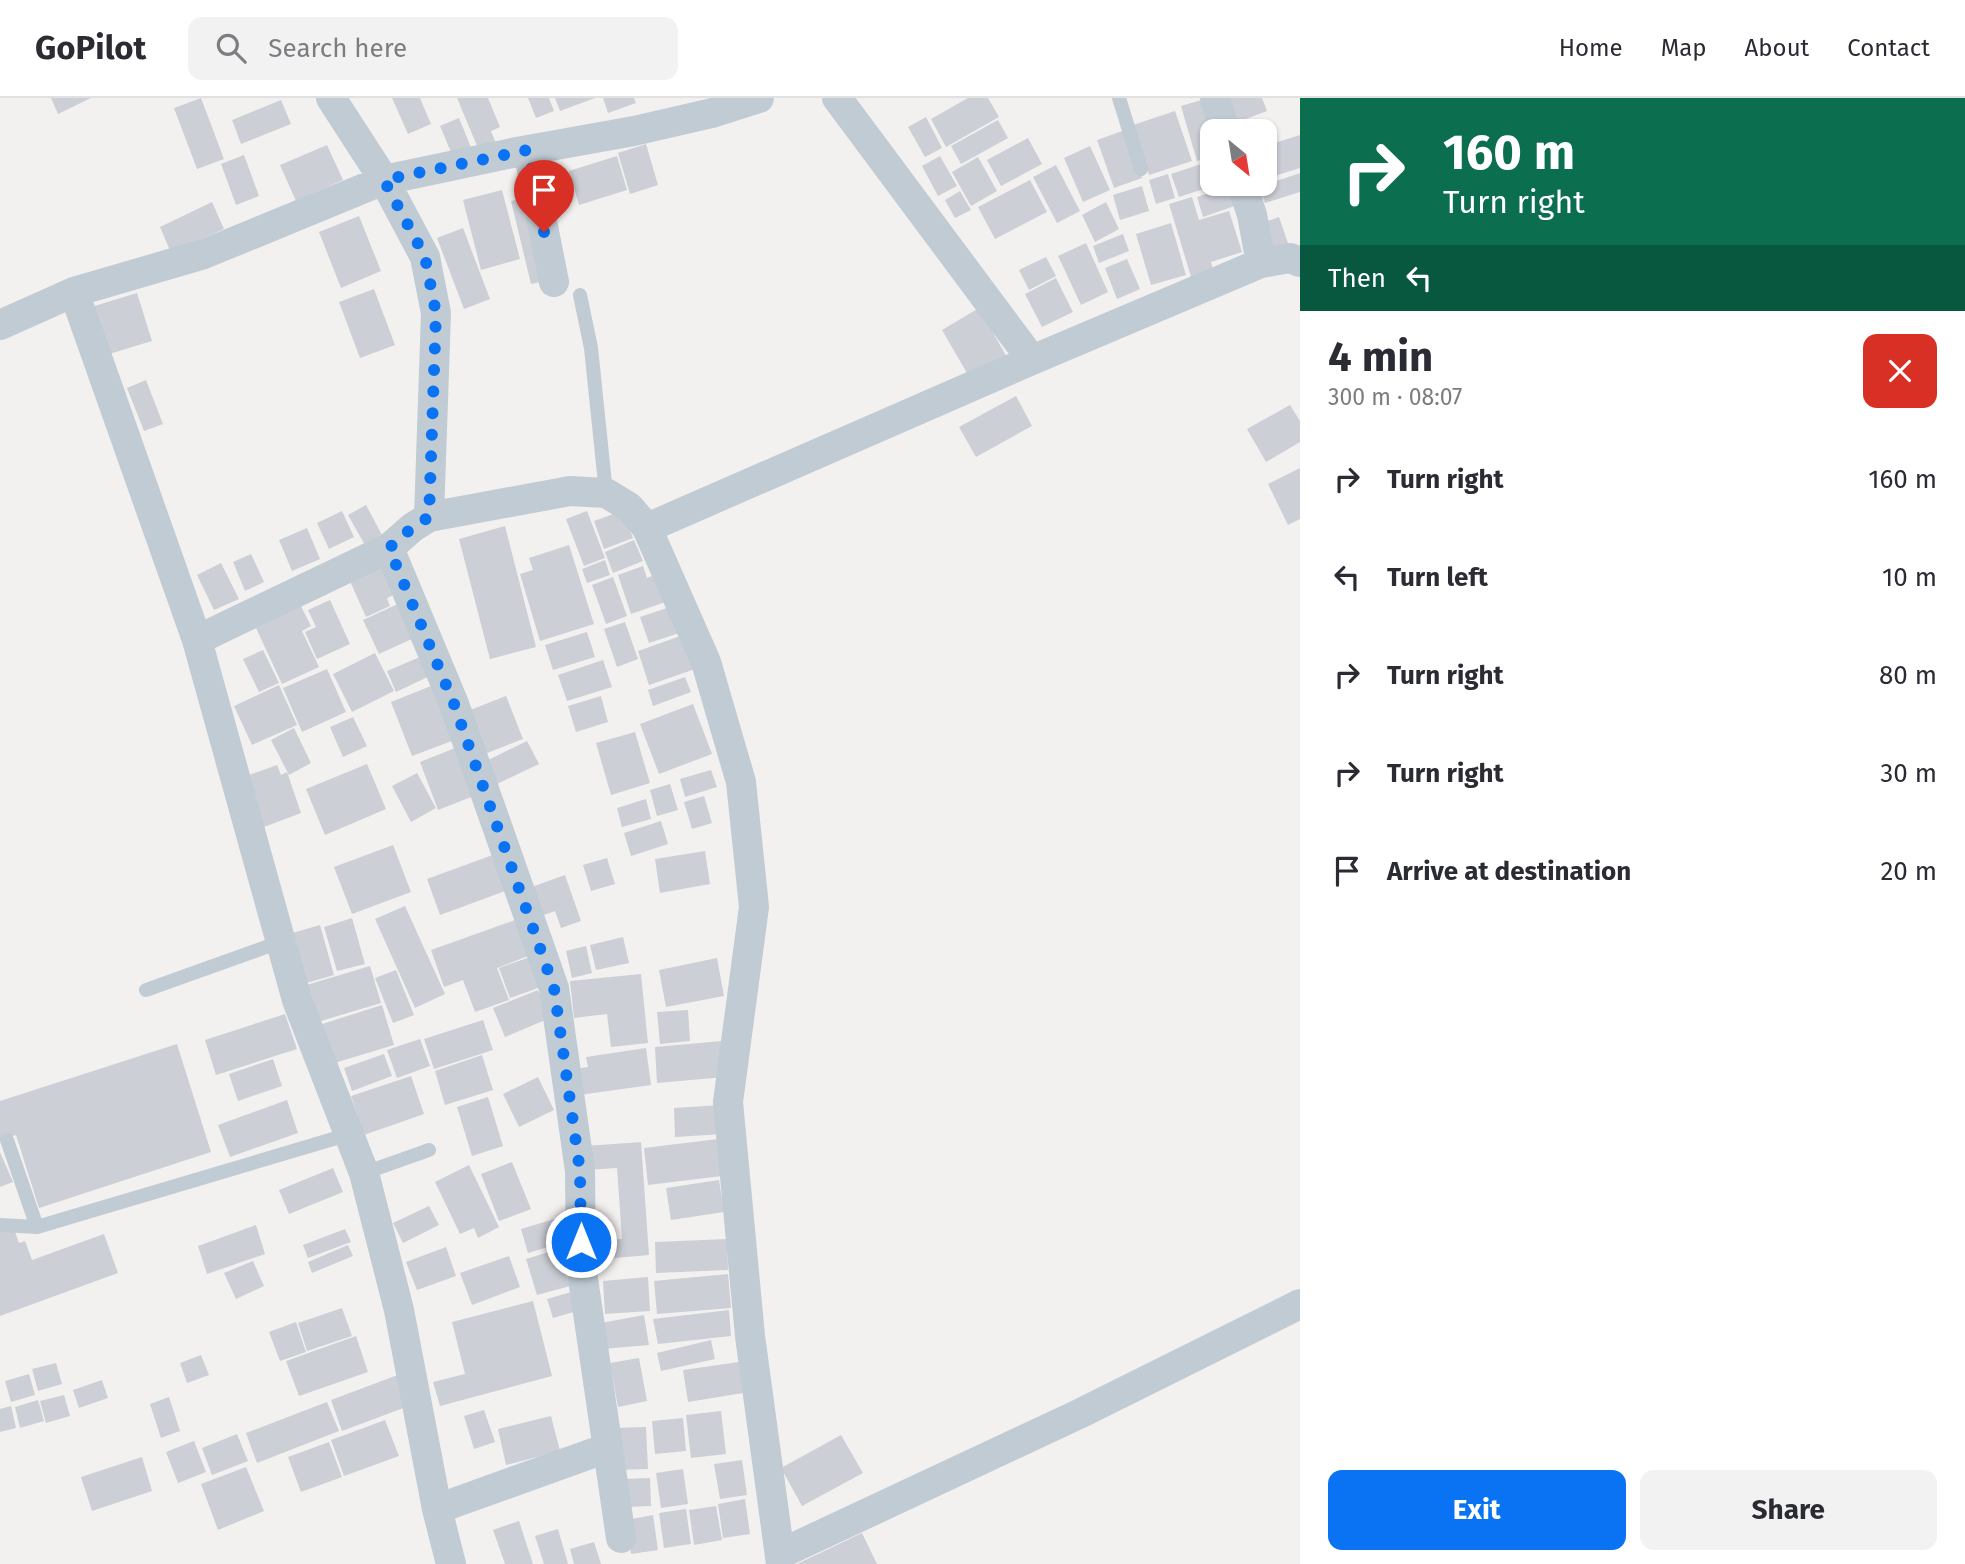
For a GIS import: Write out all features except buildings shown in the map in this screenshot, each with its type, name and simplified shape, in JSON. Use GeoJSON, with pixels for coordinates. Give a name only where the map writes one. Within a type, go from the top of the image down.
{"type":"FeatureCollection","features":[{"type":"Feature","properties":{"kind":"street"},"geometry":{"type":"LineString","coordinates":[[331,98],[384,180],[425,257],[436,313],[429,517]]}},
{"type":"Feature","properties":{"kind":"street"},"geometry":{"type":"LineString","coordinates":[[0,325],[74,292],[204,254],[384,180],[634,131],[710,105],[759,98]]}},
{"type":"Feature","properties":{"kind":"street"},"geometry":{"type":"LineString","coordinates":[[836,98],[1032,360]]}},
{"type":"Feature","properties":{"kind":"street"},"geometry":{"type":"LineString","coordinates":[[1214,98],[1221,119]]}},
{"type":"Feature","properties":{"kind":"street"},"geometry":{"type":"LineString","coordinates":[[528,150],[567,289]]}},
{"type":"Feature","properties":{"kind":"street"},"geometry":{"type":"LineString","coordinates":[[1246,196],[1261,263]]}},
{"type":"Feature","properties":{"kind":"street"},"geometry":{"type":"LineString","coordinates":[[647,528],[1261,263],[1290,258],[1300,262]]}},
{"type":"Feature","properties":{"kind":"street"},"geometry":{"type":"LineString","coordinates":[[74,292],[197,640],[297,1000],[364,1173],[399,1310],[437,1509],[451,1564]]}},
{"type":"Feature","properties":{"kind":"street"},"geometry":{"type":"LineString","coordinates":[[197,640],[389,548],[429,517],[570,491],[606,493],[629,508],[647,528],[706,662],[741,782],[754,907],[728,1102],[750,1336],[780,1559],[1300,1304]]}},
{"type":"Feature","properties":{"kind":"street"},"geometry":{"type":"LineString","coordinates":[[389,548],[454,704],[554,988],[580,1171],[581,1265],[621,1538]]}},
{"type":"Feature","properties":{"kind":"street"},"geometry":{"type":"LineString","coordinates":[[437,1509],[607,1448]]}},
{"type":"Feature","properties":{"kind":"lane"},"geometry":{"type":"LineString","coordinates":[[1119,98],[1141,169]]}},
{"type":"Feature","properties":{"kind":"lane"},"geometry":{"type":"LineString","coordinates":[[567,289],[591,348],[606,493]]}},
{"type":"Feature","properties":{"kind":"lane"},"geometry":{"type":"LineString","coordinates":[[146,990],[280,942]]}},
{"type":"Feature","properties":{"kind":"lane"},"geometry":{"type":"LineString","coordinates":[[0,1225],[37,1227],[350,1134]]}},
{"type":"Feature","properties":{"kind":"lane"},"geometry":{"type":"LineString","coordinates":[[7,1140],[37,1227]]}},
{"type":"Feature","properties":{"kind":"lane"},"geometry":{"type":"LineString","coordinates":[[364,1173],[429,1150]]}},
{"type":"Feature","properties":{"kind":"route"},"geometry":{"type":"LineString","coordinates":[[544,232],[528,150],[384,180],[425,257],[436,313],[429,517],[401,536],[389,548],[454,704],[554,988],[580,1171],[581,1242]]}}]}
